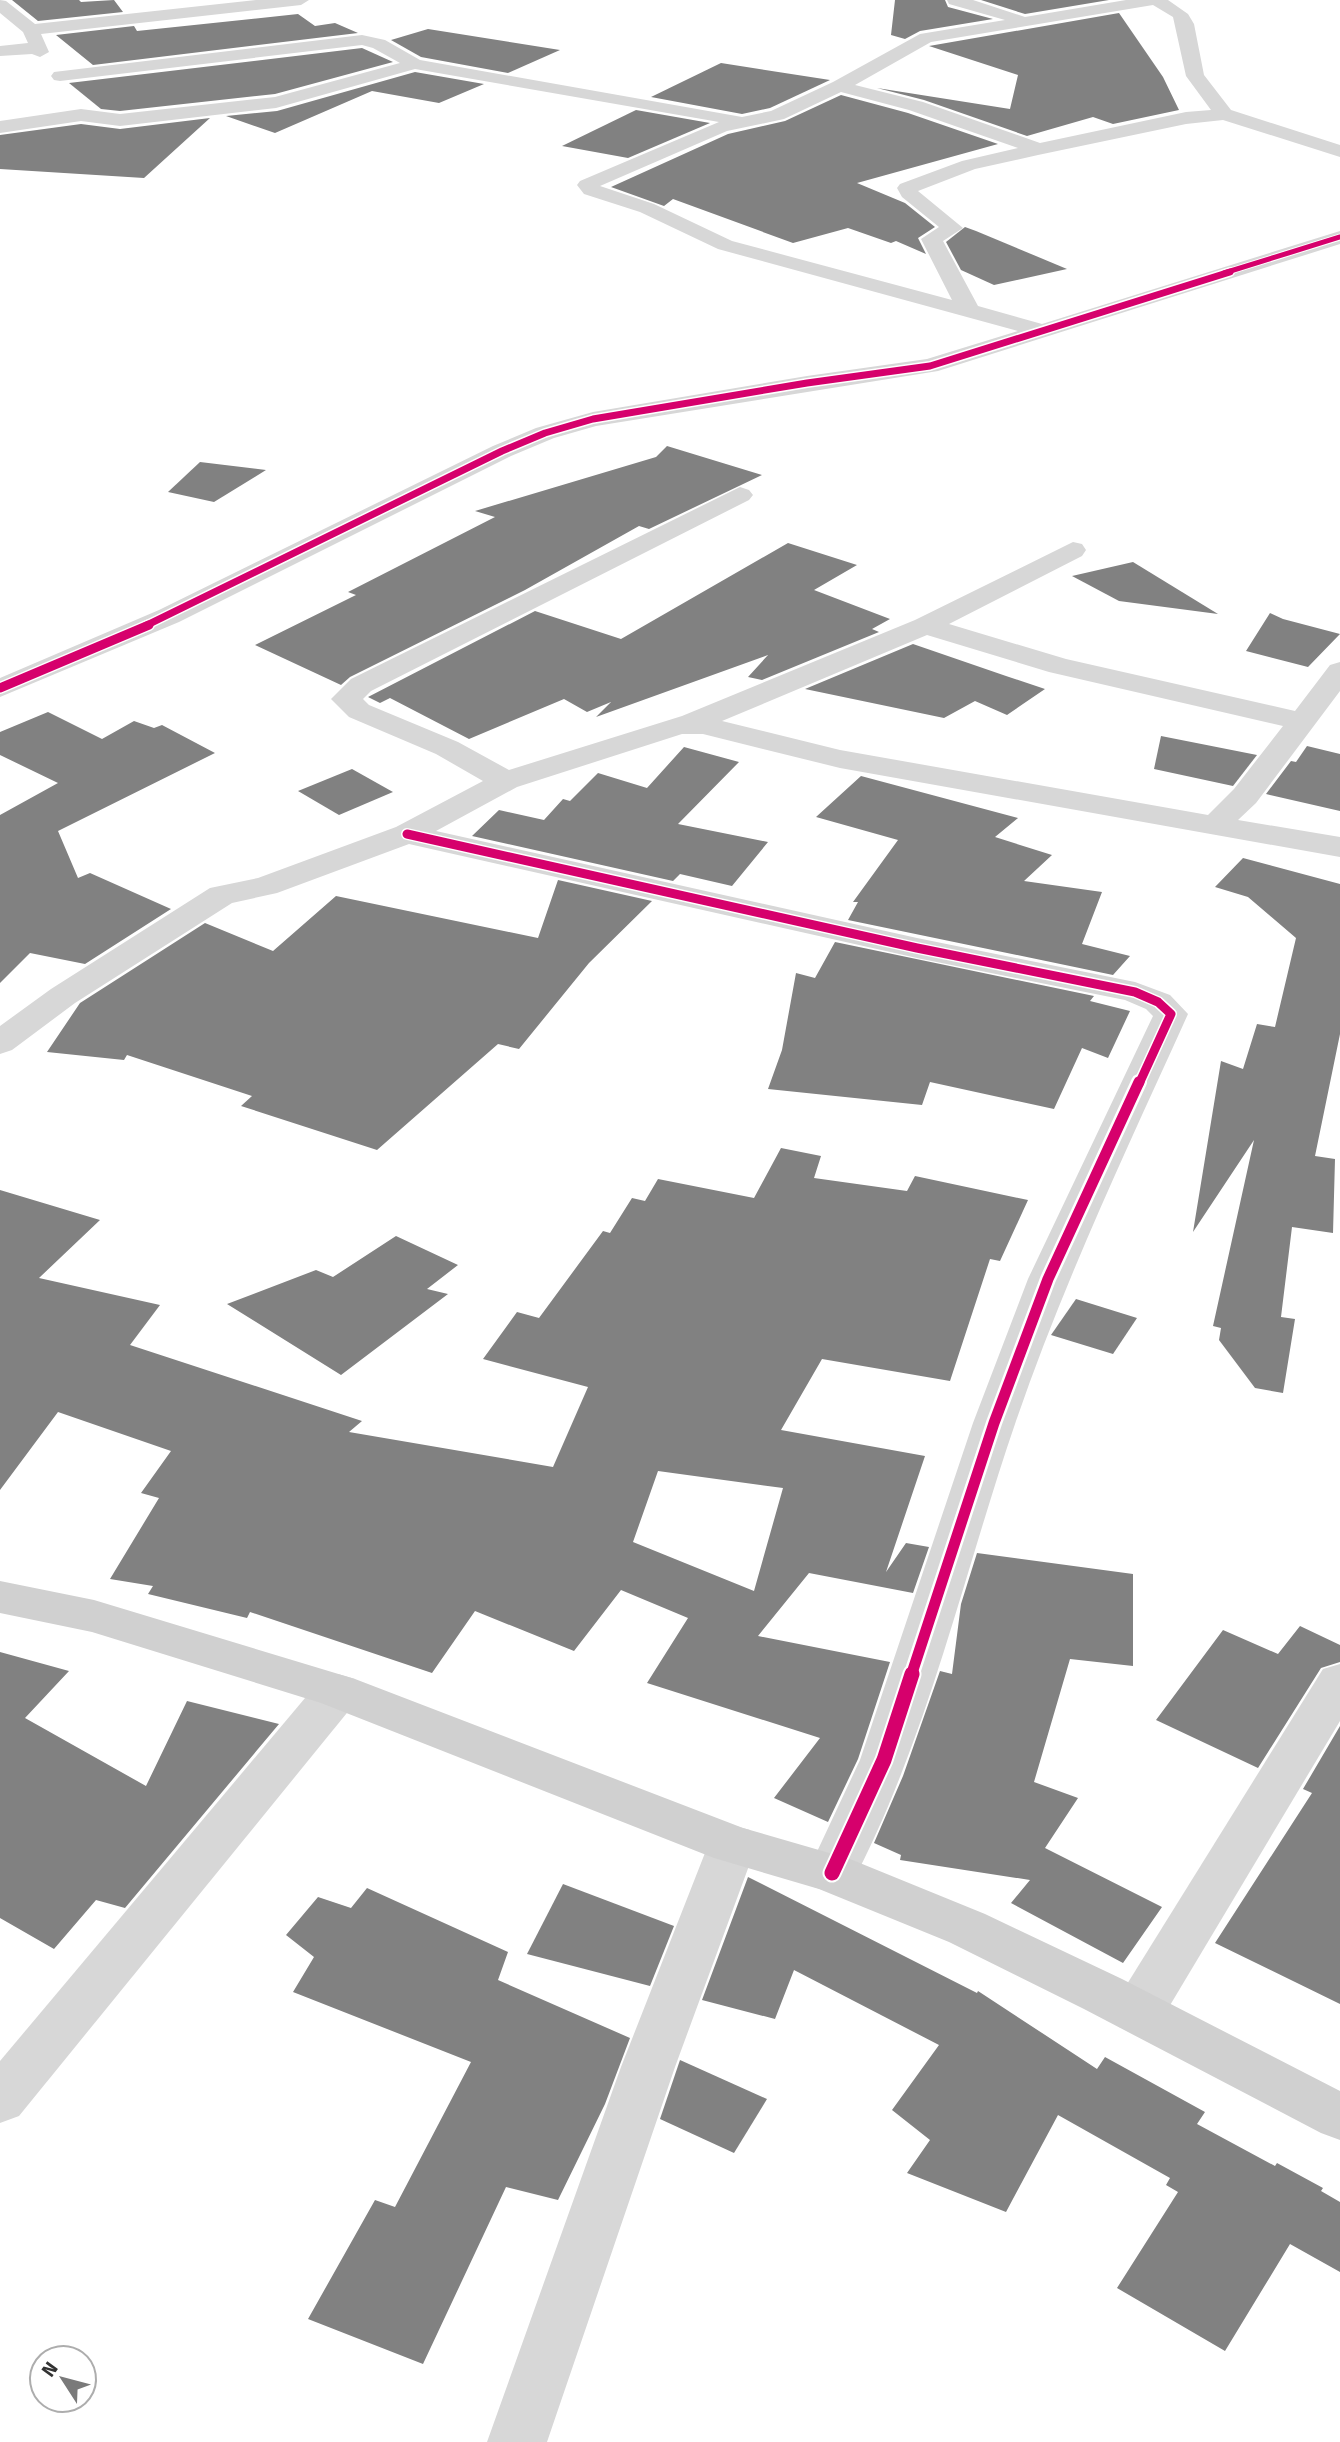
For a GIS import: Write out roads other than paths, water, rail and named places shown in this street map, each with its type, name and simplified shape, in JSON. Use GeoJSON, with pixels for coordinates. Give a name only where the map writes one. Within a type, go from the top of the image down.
{"type":"FeatureCollection","features":[{"type":"Feature","properties":{"kind":"main road"},"geometry":{"type":"LineString","coordinates":[[0,1597],[94,1616],[338,1691],[732,1844],[832,1873],[967,1928],[1138,2012],[1340,2117]]}},
{"type":"Feature","properties":{"kind":"street"},"geometry":{"type":"LineString","coordinates":[[0,51],[33,39],[301,0]]}},
{"type":"Feature","properties":{"kind":"street"},"geometry":{"type":"LineString","coordinates":[[955,0],[1027,21]]}},
{"type":"Feature","properties":{"kind":"street"},"geometry":{"type":"LineString","coordinates":[[721,127],[777,115],[839,86],[926,38],[1156,0],[1180,14],[1185,24],[1195,76],[1224,114]]}},
{"type":"Feature","properties":{"kind":"street"},"geometry":{"type":"LineString","coordinates":[[0,5],[33,39],[79,102],[120,120],[276,102],[415,64]]}},
{"type":"Feature","properties":{"kind":"street"},"geometry":{"type":"LineString","coordinates":[[60,76],[350,40],[379,44],[415,64],[734,119],[721,127],[591,181],[587,187],[647,208],[725,245],[1044,331]]}},
{"type":"Feature","properties":{"kind":"street"},"geometry":{"type":"LineString","coordinates":[[839,86],[916,106],[1038,149]]}},
{"type":"Feature","properties":{"kind":"street"},"geometry":{"type":"LineString","coordinates":[[0,127],[79,102]]}},
{"type":"Feature","properties":{"kind":"street"},"geometry":{"type":"LineString","coordinates":[[969,310],[931,239],[953,228],[909,194],[907,188],[969,165],[1186,118],[1224,114],[1340,151]]}},
{"type":"Feature","properties":{"kind":"street"},"geometry":{"type":"LineString","coordinates":[[0,688],[169,615],[502,451],[545,433],[593,419],[807,383],[930,366],[1340,237]]}},
{"type":"Feature","properties":{"kind":"street"},"geometry":{"type":"LineString","coordinates":[[506,781],[447,748],[359,711],[346,699],[361,685],[740,495]]}},
{"type":"Feature","properties":{"kind":"street"},"geometry":{"type":"LineString","coordinates":[[0,1043],[63,996],[215,898],[266,886],[407,834],[506,781],[691,723],[925,626],[1073,550]]}},
{"type":"Feature","properties":{"kind":"street"},"geometry":{"type":"LineString","coordinates":[[925,626],[1059,666],[1302,721]]}},
{"type":"Feature","properties":{"kind":"street"},"geometry":{"type":"LineString","coordinates":[[1215,825],[1245,796],[1340,671]]}},
{"type":"Feature","properties":{"kind":"street"},"geometry":{"type":"LineString","coordinates":[[691,723],[840,759],[1340,847]]}},
{"type":"Feature","properties":{"kind":"street"},"geometry":{"type":"LineString","coordinates":[[407,834],[917,948],[1135,992],[1158,1002],[1171,1014],[1048,1279],[994,1423],[884,1760],[832,1873]]}},
{"type":"Feature","properties":{"kind":"street"},"geometry":{"type":"LineString","coordinates":[[1138,2012],[1340,1681]]}},
{"type":"Feature","properties":{"kind":"street"},"geometry":{"type":"LineString","coordinates":[[0,2100],[338,1691]]}},
{"type":"Feature","properties":{"kind":"street"},"geometry":{"type":"LineString","coordinates":[[517,2442],[605,2188],[732,1844]]}}]}
